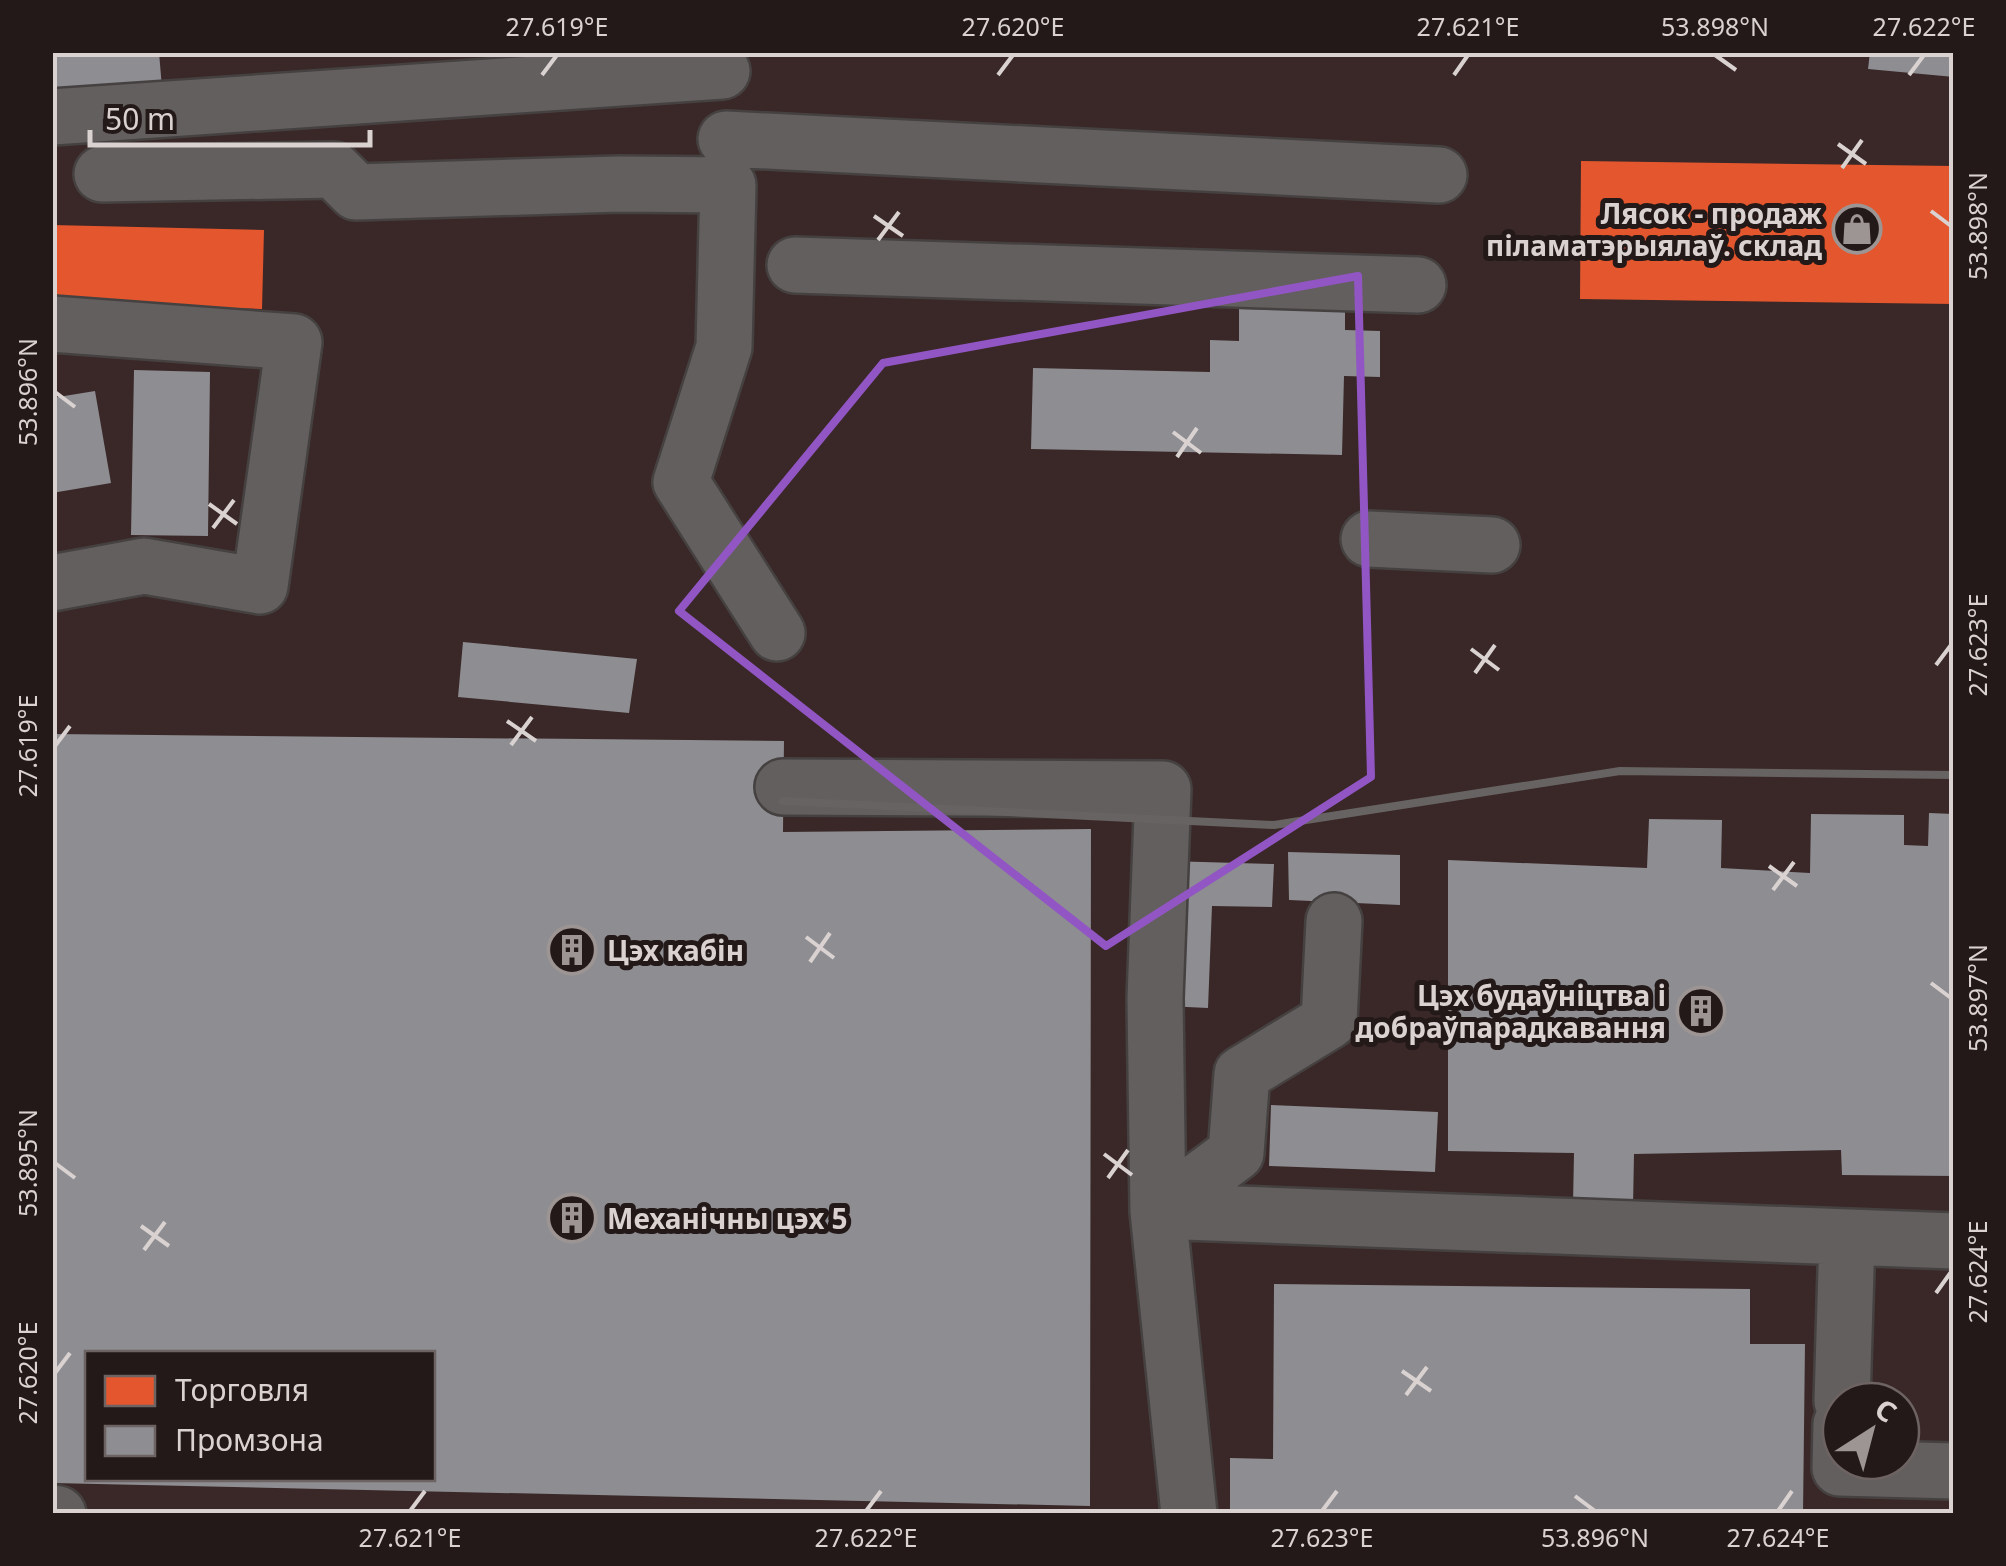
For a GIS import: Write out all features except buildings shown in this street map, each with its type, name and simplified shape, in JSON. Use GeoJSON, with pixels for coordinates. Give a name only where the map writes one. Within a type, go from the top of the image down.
{"type":"FeatureCollection","features":[{"type":"Feature","properties":{"kind":"lane"},"geometry":{"type":"LineString","coordinates":[[52,117],[722,62],[727,162],[724,347],[682,482],[777,633]]}},
{"type":"Feature","properties":{"kind":"lane"},"geometry":{"type":"LineString","coordinates":[[102,174],[334,170],[356,192],[619,184],[727,162],[1439,174]]}},
{"type":"Feature","properties":{"kind":"lane"},"geometry":{"type":"LineString","coordinates":[[795,264],[1418,285]]}},
{"type":"Feature","properties":{"kind":"lane"},"geometry":{"type":"LineString","coordinates":[[52,324],[294,342],[260,586],[144,566],[52,583]]}},
{"type":"Feature","properties":{"kind":"lane"},"geometry":{"type":"LineString","coordinates":[[1369,539],[1492,546]]}},
{"type":"Feature","properties":{"kind":"lane"},"geometry":{"type":"LineString","coordinates":[[784,787],[1163,789],[1155,998],[1158,1211],[1189,1514]]}},
{"type":"Feature","properties":{"kind":"lane"},"geometry":{"type":"LineString","coordinates":[[1158,1211],[1236,1153],[1242,1074],[1329,1020],[1334,921]]}},
{"type":"Feature","properties":{"kind":"lane"},"geometry":{"type":"LineString","coordinates":[[1158,1211],[1954,1241]]}},
{"type":"Feature","properties":{"kind":"lane"},"geometry":{"type":"LineString","coordinates":[[1843,1381],[1847,1237]]}},
{"type":"Feature","properties":{"kind":"lane"},"geometry":{"type":"LineString","coordinates":[[1921,1470],[1954,1471]]}},
{"type":"Feature","properties":{"kind":"highlighted area"},"geometry":{"type":"Polygon","coordinates":[[[1358,276],[1371,777],[1106,946],[679,611],[883,363],[1358,276]]]}},
{"type":"Feature","properties":{"kind":"shaded area"},"geometry":{"type":"Polygon","coordinates":[[[52,53],[1953,53],[1953,1513],[53,1513],[52,53]]]}},
{"type":"Feature","properties":{"kind":"railway"},"geometry":{"type":"LineString","coordinates":[[783,801],[1274,825],[1620,771],[1954,775]]}},
{"type":"Feature","properties":{"kind":"place","name":"Лясок - продаж піламатэрыялаў. склад"},"geometry":{"type":"Point","coordinates":[1857,229]}},
{"type":"Feature","properties":{"kind":"place","name":"Цэх кабін"},"geometry":{"type":"Point","coordinates":[572,950]}},
{"type":"Feature","properties":{"kind":"place","name":"Цэх будаўніцтва і добраўпарадкавання"},"geometry":{"type":"Point","coordinates":[1701,1011]}},
{"type":"Feature","properties":{"kind":"place","name":"Механічны цэх 5"},"geometry":{"type":"Point","coordinates":[572,1218]}}]}
